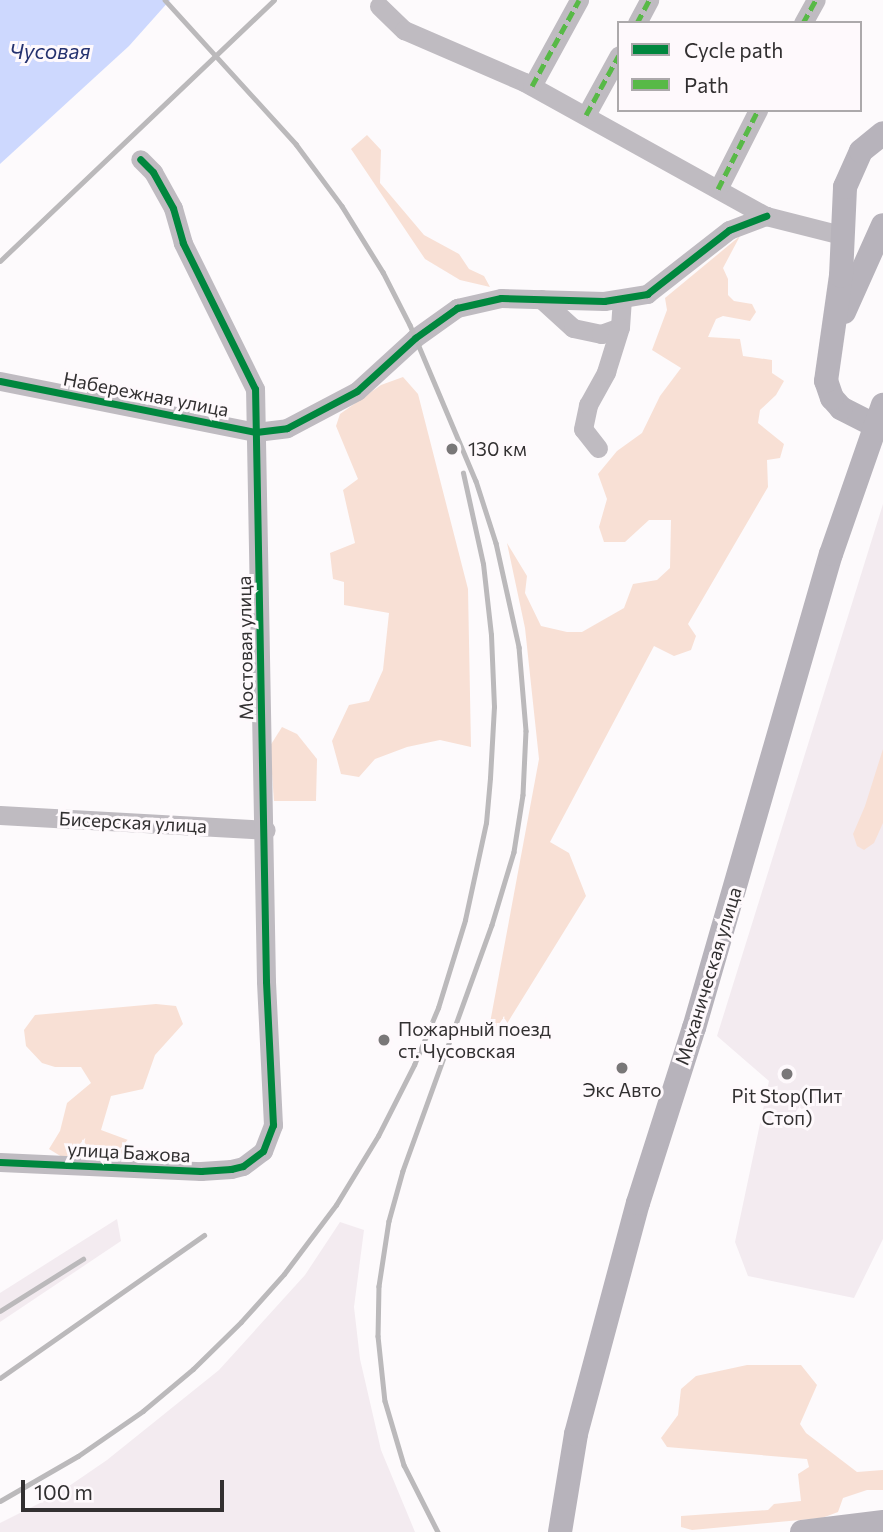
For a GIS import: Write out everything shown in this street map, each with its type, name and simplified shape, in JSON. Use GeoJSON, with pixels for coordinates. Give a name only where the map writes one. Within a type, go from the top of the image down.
{"type":"FeatureCollection","features":[{"type":"Feature","properties":{"kind":"main road"},"geometry":{"type":"LineString","coordinates":[[858,473],[855,448],[847,424],[826,381],[841,275],[842,203],[849,172],[860,151],[883,133]]}},
{"type":"Feature","properties":{"kind":"main road"},"geometry":{"type":"LineString","coordinates":[[829,355],[843,314],[883,225]]}},
{"type":"Feature","properties":{"kind":"main road"},"geometry":{"type":"LineString","coordinates":[[832,398],[841,408],[880,420]]}},
{"type":"Feature","properties":{"kind":"main road","name":"Механическая улица"},"geometry":{"type":"LineString","coordinates":[[560,1532],[576,1434],[638,1203],[694,1028],[831,554],[858,473],[880,420]]}},
{"type":"Feature","properties":{"kind":"main road"},"geometry":{"type":"LineString","coordinates":[[802,1532],[883,1522]]}},
{"type":"Feature","properties":{"kind":"street"},"geometry":{"type":"LineString","coordinates":[[532,86],[579,0]]}},
{"type":"Feature","properties":{"kind":"street"},"geometry":{"type":"LineString","coordinates":[[638,21],[649,0]]}},
{"type":"Feature","properties":{"kind":"street"},"geometry":{"type":"LineString","coordinates":[[804,21],[816,0]]}},
{"type":"Feature","properties":{"kind":"street"},"geometry":{"type":"LineString","coordinates":[[379,6],[404,30],[532,86],[766,216],[841,235]]}},
{"type":"Feature","properties":{"kind":"street"},"geometry":{"type":"LineString","coordinates":[[586,115],[617,59]]}},
{"type":"Feature","properties":{"kind":"street"},"geometry":{"type":"LineString","coordinates":[[718,189],[757,112]]}},
{"type":"Feature","properties":{"kind":"street","name":"Мостовая улица"},"geometry":{"type":"LineString","coordinates":[[140,159],[153,172],[173,208],[183,243],[255,389],[266,830],[266,982],[274,1115],[270,1140],[255,1158]]}},
{"type":"Feature","properties":{"kind":"street","name":"Набережная улица"},"geometry":{"type":"LineString","coordinates":[[0,381],[256,432],[287,428],[357,391],[415,338],[457,308],[501,298],[622,299],[648,295],[729,229],[766,216]]}},
{"type":"Feature","properties":{"kind":"street"},"geometry":{"type":"LineString","coordinates":[[541,299],[573,328],[601,334],[620,327]]}},
{"type":"Feature","properties":{"kind":"street"},"geometry":{"type":"LineString","coordinates":[[598,449],[583,429],[588,405],[606,372],[620,327],[622,299]]}},
{"type":"Feature","properties":{"kind":"street","name":"Бисерская улица"},"geometry":{"type":"LineString","coordinates":[[0,815],[266,830]]}},
{"type":"Feature","properties":{"kind":"street","name":"улица Бажова"},"geometry":{"type":"LineString","coordinates":[[0,1162],[201,1171],[231,1169],[255,1158]]}},
{"type":"Feature","properties":{"kind":"shaded area"},"geometry":{"type":"Polygon","coordinates":[[[367,135],[381,150],[380,183],[424,235],[459,254],[469,269],[484,276],[490,287],[460,280],[425,259],[351,149],[367,135]]]}},
{"type":"Feature","properties":{"kind":"shaded area"},"geometry":{"type":"Polygon","coordinates":[[[740,236],[723,268],[728,279],[728,295],[734,301],[752,304],[756,312],[750,321],[723,316],[716,319],[708,337],[740,339],[743,356],[772,360],[772,373],[784,381],[776,395],[760,410],[758,423],[784,444],[780,458],[767,460],[768,487],[688,624],[696,636],[691,650],[674,656],[654,646],[550,842],[569,853],[586,896],[503,1030],[490,1023],[539,759],[525,628],[507,543],[527,576],[525,593],[541,626],[567,632],[582,632],[624,608],[633,584],[657,580],[670,568],[671,520],[649,520],[625,542],[604,542],[599,527],[607,499],[598,474],[617,451],[642,433],[660,396],[681,368],[652,350],[667,310],[665,298],[740,236]]]}},
{"type":"Feature","properties":{"kind":"shaded area"},"geometry":{"type":"Polygon","coordinates":[[[403,377],[418,394],[468,589],[471,747],[440,740],[407,747],[375,759],[359,777],[341,774],[332,741],[349,705],[369,701],[383,670],[389,613],[344,605],[344,582],[333,579],[330,553],[355,543],[343,490],[358,479],[336,426],[340,414],[381,385],[403,377]]]}},
{"type":"Feature","properties":{"kind":"shaded area"},"geometry":{"type":"Polygon","coordinates":[[[883,504],[883,1239],[854,1298],[748,1276],[735,1242],[769,1081],[717,1036],[883,504]]]}},
{"type":"Feature","properties":{"kind":"shaded area"},"geometry":{"type":"Polygon","coordinates":[[[282,727],[297,734],[317,759],[316,801],[274,801],[270,746],[282,727]]]}},
{"type":"Feature","properties":{"kind":"shaded area"},"geometry":{"type":"Polygon","coordinates":[[[883,749],[883,823],[874,843],[864,850],[857,846],[853,834],[883,749]]]}},
{"type":"Feature","properties":{"kind":"shaded area"},"geometry":{"type":"Polygon","coordinates":[[[156,1004],[176,1006],[183,1024],[155,1055],[143,1089],[111,1096],[101,1130],[128,1140],[127,1151],[116,1156],[62,1157],[49,1149],[60,1131],[67,1103],[91,1083],[81,1067],[55,1067],[42,1063],[26,1046],[24,1030],[35,1015],[156,1004]]]}},
{"type":"Feature","properties":{"kind":"shaded area"},"geometry":{"type":"Polygon","coordinates":[[[117,1219],[121,1241],[0,1322],[0,1293],[117,1219]]]}},
{"type":"Feature","properties":{"kind":"shaded area"},"geometry":{"type":"Polygon","coordinates":[[[340,1222],[364,1230],[354,1307],[360,1359],[381,1450],[415,1532],[0,1532],[0,1523],[56,1495],[107,1460],[219,1370],[305,1275],[340,1222]]]}},
{"type":"Feature","properties":{"kind":"shaded area"},"geometry":{"type":"Polygon","coordinates":[[[747,1365],[801,1365],[817,1385],[800,1424],[806,1433],[857,1472],[883,1470],[883,1490],[867,1490],[843,1498],[838,1512],[822,1518],[692,1530],[681,1527],[681,1516],[768,1510],[774,1504],[801,1501],[798,1474],[809,1467],[807,1459],[667,1447],[661,1438],[678,1415],[681,1389],[696,1376],[747,1365]]]}},
{"type":"Feature","properties":{"kind":"water","name":"Чусовая"},"geometry":{"type":"Polygon","coordinates":[[[0,0],[170,0],[129,46],[0,164],[0,0]]]}},
{"type":"Feature","properties":{"kind":"railway"},"geometry":{"type":"LineString","coordinates":[[165,0],[296,144],[342,206],[383,272],[410,325],[476,481],[496,543],[519,647],[526,731],[523,795],[514,852],[492,925],[403,1171],[389,1221],[379,1286],[378,1336],[385,1401],[404,1465],[438,1532]]}},
{"type":"Feature","properties":{"kind":"railway"},"geometry":{"type":"LineString","coordinates":[[0,261],[274,0]]}},
{"type":"Feature","properties":{"kind":"railway"},"geometry":{"type":"LineString","coordinates":[[0,1501],[78,1456],[143,1411],[193,1369],[241,1322],[284,1274],[336,1205],[378,1136],[414,1065],[438,1008],[465,920],[486,823],[490,778],[494,707],[491,635],[483,564],[463,473]]}},
{"type":"Feature","properties":{"kind":"railway"},"geometry":{"type":"LineString","coordinates":[[0,1378],[204,1235]]}},
{"type":"Feature","properties":{"kind":"railway"},"geometry":{"type":"LineString","coordinates":[[0,1311],[83,1259]]}},
{"type":"Feature","properties":{"kind":"marked path"},"geometry":{"type":"LineString","coordinates":[[532,86],[579,0]]}},
{"type":"Feature","properties":{"kind":"marked path"},"geometry":{"type":"LineString","coordinates":[[638,21],[649,0]]}},
{"type":"Feature","properties":{"kind":"marked path"},"geometry":{"type":"LineString","coordinates":[[804,21],[816,0]]}},
{"type":"Feature","properties":{"kind":"marked path"},"geometry":{"type":"LineString","coordinates":[[586,115],[617,59]]}},
{"type":"Feature","properties":{"kind":"marked path"},"geometry":{"type":"LineString","coordinates":[[718,189],[757,112]]}},
{"type":"Feature","properties":{"kind":"cycle path"},"geometry":{"type":"LineString","coordinates":[[0,1162],[201,1171],[231,1169],[243,1166],[263,1151],[273,1125],[266,981],[255,389],[183,243],[173,208],[153,172],[140,159]]}},
{"type":"Feature","properties":{"kind":"cycle path"},"geometry":{"type":"LineString","coordinates":[[0,381],[256,432],[287,428],[357,391],[415,338],[457,308],[501,298],[604,301],[647,294],[729,230],[766,216]]}},
{"type":"Feature","properties":{"kind":"place","name":"130 км"},"geometry":{"type":"Point","coordinates":[452,449]}},
{"type":"Feature","properties":{"kind":"place","name":"Пожарный поезд ст. Чусовская"},"geometry":{"type":"Point","coordinates":[384,1040]}},
{"type":"Feature","properties":{"kind":"place","name":"Экс Авто"},"geometry":{"type":"Point","coordinates":[622,1068]}},
{"type":"Feature","properties":{"kind":"place","name":"Pit Stop(Пит Стоп)"},"geometry":{"type":"Point","coordinates":[787,1074]}}]}
